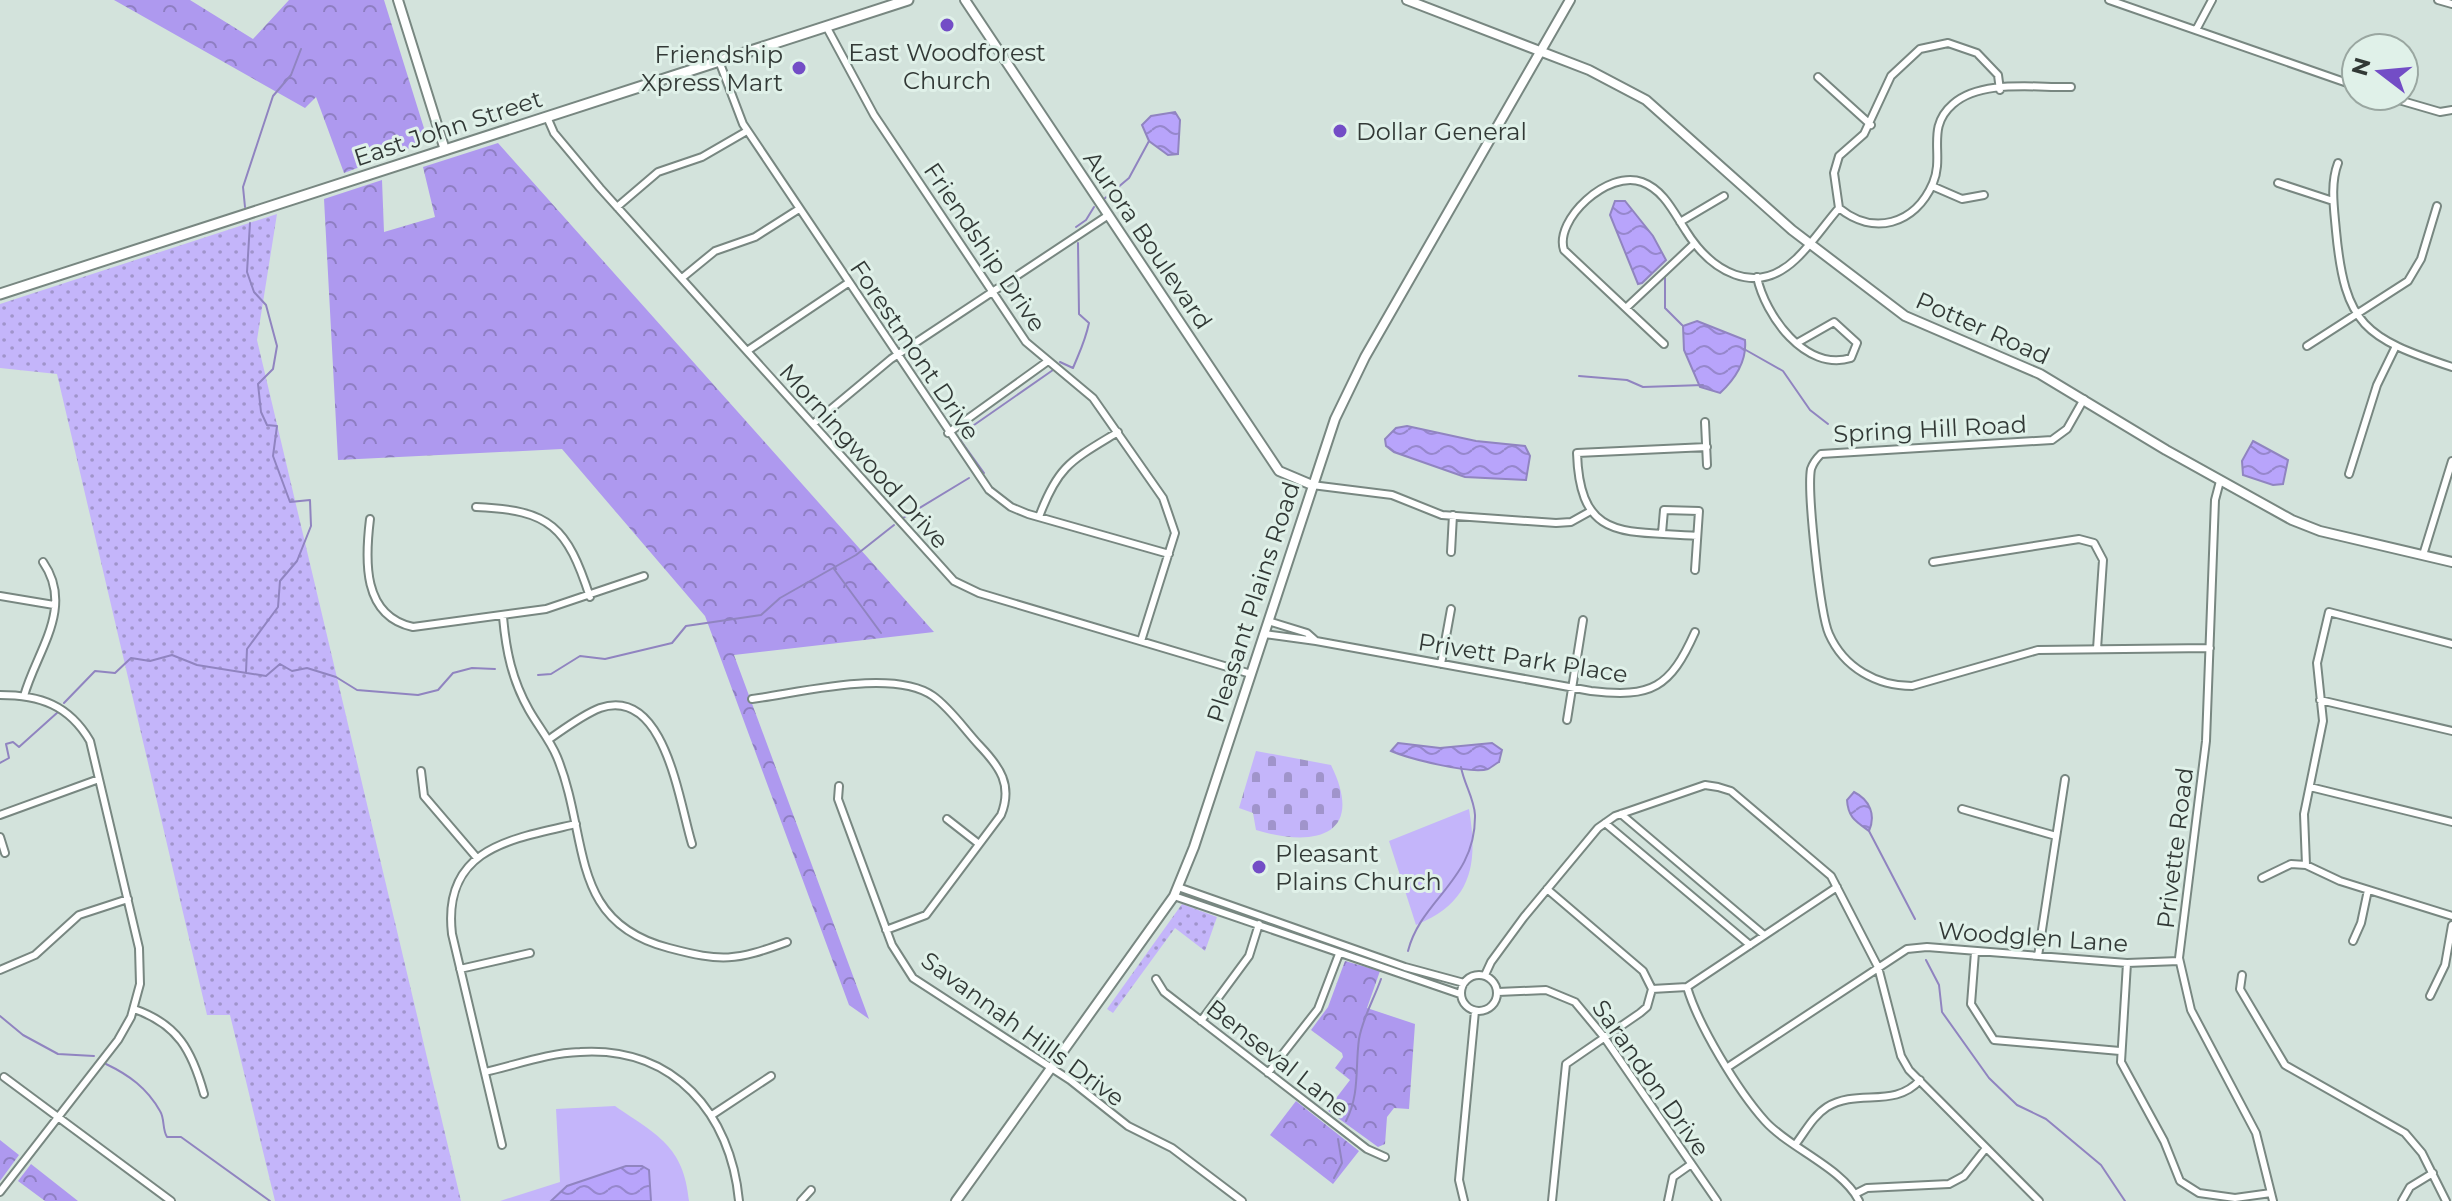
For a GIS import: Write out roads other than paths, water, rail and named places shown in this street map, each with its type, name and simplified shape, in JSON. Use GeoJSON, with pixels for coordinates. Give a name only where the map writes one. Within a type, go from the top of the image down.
{"type":"FeatureCollection","features":[{"type":"Feature","properties":{"kind":"main road","name":"East John Street"},"geometry":{"type":"LineString","coordinates":[[0,294],[908,0]]}},
{"type":"Feature","properties":{"kind":"street"},"geometry":{"type":"LineString","coordinates":[[398,0],[445,150]]}},
{"type":"Feature","properties":{"kind":"street","name":"Aurora Boulevard"},"geometry":{"type":"LineString","coordinates":[[965,0],[1279,471],[1312,485]]}},
{"type":"Feature","properties":{"kind":"street","name":"Potter Road"},"geometry":{"type":"LineString","coordinates":[[1407,0],[1589,70],[1646,100],[1808,244],[1905,316],[1939,334],[2040,374],[2220,481],[2320,531],[2452,562]]}},
{"type":"Feature","properties":{"kind":"street","name":"Pleasant Plains Road"},"geometry":{"type":"LineString","coordinates":[[956,1201],[1174,896],[1229,742],[1335,419],[1365,357],[1570,0]]}},
{"type":"Feature","properties":{"kind":"street"},"geometry":{"type":"LineString","coordinates":[[2109,0],[2340,80]]}},
{"type":"Feature","properties":{"kind":"street"},"geometry":{"type":"LineString","coordinates":[[2196,30],[2212,0]]}},
{"type":"Feature","properties":{"kind":"street"},"geometry":{"type":"LineString","coordinates":[[2438,0],[2452,4]]}},
{"type":"Feature","properties":{"kind":"street","name":"Friendship Drive"},"geometry":{"type":"LineString","coordinates":[[826,26],[874,115],[1026,342],[1093,398],[1170,514],[1175,533],[1141,641]]}},
{"type":"Feature","properties":{"kind":"street"},"geometry":{"type":"LineString","coordinates":[[2000,90],[1998,75],[1977,53],[1948,43],[1934,44],[1905,61],[1891,76],[1871,125],[1839,156],[1834,181],[1839,208],[1865,224],[1891,223],[1906,215],[1932,186],[1937,162],[1934,141],[1942,115],[1964,95],[2071,87]]}},
{"type":"Feature","properties":{"kind":"street","name":"Forestmont Drive"},"geometry":{"type":"LineString","coordinates":[[719,61],[727,92],[747,131],[948,433],[995,496],[1011,507],[1039,517],[1169,554]]}},
{"type":"Feature","properties":{"kind":"street"},"geometry":{"type":"LineString","coordinates":[[1818,77],[1871,125]]}},
{"type":"Feature","properties":{"kind":"street"},"geometry":{"type":"LineString","coordinates":[[2420,106],[2440,112],[2452,110]]}},
{"type":"Feature","properties":{"kind":"street","name":"Morningwood Drive"},"geometry":{"type":"LineString","coordinates":[[547,117],[572,156],[617,207],[940,568],[960,585],[1251,674]]}},
{"type":"Feature","properties":{"kind":"street"},"geometry":{"type":"LineString","coordinates":[[617,207],[658,172],[702,157],[747,131]]}},
{"type":"Feature","properties":{"kind":"street"},"geometry":{"type":"LineString","coordinates":[[2338,163],[2333,201],[2341,274],[2356,314],[2367,328],[2395,348],[2452,367]]}},
{"type":"Feature","properties":{"kind":"street"},"geometry":{"type":"LineString","coordinates":[[1664,344],[1564,250],[1565,229],[1598,188],[1621,178],[1653,187],[1704,257],[1725,272],[1757,277],[1779,271],[1797,258],[1839,208]]}},
{"type":"Feature","properties":{"kind":"street"},"geometry":{"type":"LineString","coordinates":[[2278,183],[2333,201]]}},
{"type":"Feature","properties":{"kind":"street"},"geometry":{"type":"LineString","coordinates":[[1932,186],[1962,199],[1984,195]]}},
{"type":"Feature","properties":{"kind":"street"},"geometry":{"type":"LineString","coordinates":[[1680,222],[1724,196]]}},
{"type":"Feature","properties":{"kind":"street"},"geometry":{"type":"LineString","coordinates":[[2307,346],[2400,288],[2415,273],[2437,206]]}},
{"type":"Feature","properties":{"kind":"street"},"geometry":{"type":"LineString","coordinates":[[682,278],[715,251],[755,237],[799,209]]}},
{"type":"Feature","properties":{"kind":"street"},"geometry":{"type":"LineString","coordinates":[[813,424],[897,356],[1107,216]]}},
{"type":"Feature","properties":{"kind":"street"},"geometry":{"type":"LineString","coordinates":[[1626,308],[1694,244]]}},
{"type":"Feature","properties":{"kind":"street"},"geometry":{"type":"LineString","coordinates":[[1757,277],[1770,315],[1797,343],[1843,361],[1851,358],[1857,343],[1834,322],[1797,343]]}},
{"type":"Feature","properties":{"kind":"street"},"geometry":{"type":"LineString","coordinates":[[747,351],[848,283]]}},
{"type":"Feature","properties":{"kind":"street"},"geometry":{"type":"LineString","coordinates":[[2349,474],[2377,385],[2395,348]]}},
{"type":"Feature","properties":{"kind":"street"},"geometry":{"type":"LineString","coordinates":[[948,433],[1048,361]]}},
{"type":"Feature","properties":{"kind":"street","name":"Spring Hill Road"},"geometry":{"type":"LineString","coordinates":[[2084,399],[2067,429],[2052,440],[1821,454],[1811,470],[1810,502],[1822,606],[1829,634],[1847,659],[1876,683],[1912,686],[2038,650],[2210,648]]}},
{"type":"Feature","properties":{"kind":"street"},"geometry":{"type":"LineString","coordinates":[[1705,422],[1707,465]]}},
{"type":"Feature","properties":{"kind":"street"},"geometry":{"type":"LineString","coordinates":[[1039,517],[1050,485],[1061,470],[1118,432]]}},
{"type":"Feature","properties":{"kind":"street"},"geometry":{"type":"LineString","coordinates":[[1697,536],[1613,527],[1589,512],[1578,486],[1577,453],[1707,447]]}},
{"type":"Feature","properties":{"kind":"street"},"geometry":{"type":"LineString","coordinates":[[2423,555],[2452,461]]}},
{"type":"Feature","properties":{"kind":"street","name":"Privette Road"},"geometry":{"type":"LineString","coordinates":[[2220,481],[2215,500],[2203,781],[2179,961],[2191,1010],[2256,1133],[2273,1201]]}},
{"type":"Feature","properties":{"kind":"street"},"geometry":{"type":"LineString","coordinates":[[1312,485],[1327,490],[1392,495],[1453,515],[1556,523],[1571,522],[1589,512]]}},
{"type":"Feature","properties":{"kind":"street"},"geometry":{"type":"LineString","coordinates":[[476,507],[514,509],[535,515],[553,527],[569,543],[590,597]]}},
{"type":"Feature","properties":{"kind":"street"},"geometry":{"type":"LineString","coordinates":[[1662,533],[1664,510],[1699,511],[1695,570]]}},
{"type":"Feature","properties":{"kind":"street"},"geometry":{"type":"LineString","coordinates":[[1451,552],[1453,515]]}},
{"type":"Feature","properties":{"kind":"street"},"geometry":{"type":"LineString","coordinates":[[370,519],[366,566],[376,601],[392,620],[413,627],[503,617],[590,597],[644,576]]}},
{"type":"Feature","properties":{"kind":"street"},"geometry":{"type":"LineString","coordinates":[[1933,562],[2079,539],[2094,543],[2103,560],[2097,649]]}},
{"type":"Feature","properties":{"kind":"street"},"geometry":{"type":"LineString","coordinates":[[24,696],[48,642],[54,605],[51,578],[43,562]]}},
{"type":"Feature","properties":{"kind":"street"},"geometry":{"type":"LineString","coordinates":[[0,596],[54,605]]}},
{"type":"Feature","properties":{"kind":"street"},"geometry":{"type":"LineString","coordinates":[[1441,664],[1451,609]]}},
{"type":"Feature","properties":{"kind":"street"},"geometry":{"type":"LineString","coordinates":[[2306,865],[2304,814],[2323,721],[2317,663],[2329,612],[2452,644]]}},
{"type":"Feature","properties":{"kind":"street"},"geometry":{"type":"LineString","coordinates":[[503,617],[512,676],[557,758],[588,875],[599,904],[630,934],[651,944],[716,960],[748,956],[787,942]]}},
{"type":"Feature","properties":{"kind":"street"},"geometry":{"type":"LineString","coordinates":[[1567,720],[1583,620]]}},
{"type":"Feature","properties":{"kind":"street","name":"Privett Park Place"},"geometry":{"type":"LineString","coordinates":[[1268,621],[1307,633],[1316,641]]}},
{"type":"Feature","properties":{"kind":"street","name":"Privett Park Place"},"geometry":{"type":"LineString","coordinates":[[1264,634],[1572,687],[1636,694],[1656,688],[1675,673],[1695,632]]}},
{"type":"Feature","properties":{"kind":"street"},"geometry":{"type":"LineString","coordinates":[[752,699],[883,683],[915,687],[934,697],[995,762],[1006,784],[1006,801],[1001,815],[926,915],[886,930]]}},
{"type":"Feature","properties":{"kind":"street"},"geometry":{"type":"LineString","coordinates":[[0,695],[49,701],[77,721],[90,741],[141,963],[134,1009],[118,1040],[0,1192]]}},
{"type":"Feature","properties":{"kind":"street"},"geometry":{"type":"LineString","coordinates":[[2320,700],[2452,731]]}},
{"type":"Feature","properties":{"kind":"street"},"geometry":{"type":"LineString","coordinates":[[548,740],[601,708],[625,707],[646,716],[660,738],[692,844]]}},
{"type":"Feature","properties":{"kind":"street"},"geometry":{"type":"LineString","coordinates":[[421,771],[424,796],[477,858]]}},
{"type":"Feature","properties":{"kind":"street"},"geometry":{"type":"LineString","coordinates":[[0,815],[99,779]]}},
{"type":"Feature","properties":{"kind":"street"},"geometry":{"type":"LineString","coordinates":[[2038,956],[2065,779]]}},
{"type":"Feature","properties":{"kind":"street"},"geometry":{"type":"LineString","coordinates":[[1485,975],[1491,962],[1547,889],[1605,823],[1621,814],[1705,785],[1731,791],[1824,869],[1837,887],[1878,967],[1901,1056],[1920,1080],[2039,1201]]}},
{"type":"Feature","properties":{"kind":"street","name":"Savannah Hills Drive"},"geometry":{"type":"LineString","coordinates":[[839,786],[838,799],[886,930],[900,961],[913,978],[1053,1069],[1118,1119],[1172,1148],[1242,1201]]}},
{"type":"Feature","properties":{"kind":"street"},"geometry":{"type":"LineString","coordinates":[[2310,787],[2452,822]]}},
{"type":"Feature","properties":{"kind":"street"},"geometry":{"type":"LineString","coordinates":[[1962,809],[2056,836]]}},
{"type":"Feature","properties":{"kind":"street"},"geometry":{"type":"LineString","coordinates":[[1621,814],[1764,935]]}},
{"type":"Feature","properties":{"kind":"street"},"geometry":{"type":"LineString","coordinates":[[947,819],[979,844]]}},
{"type":"Feature","properties":{"kind":"street"},"geometry":{"type":"LineString","coordinates":[[1605,823],[1750,945]]}},
{"type":"Feature","properties":{"kind":"street"},"geometry":{"type":"LineString","coordinates":[[502,1145],[452,934],[452,901],[462,876],[477,858],[509,840],[576,824]]}},
{"type":"Feature","properties":{"kind":"street"},"geometry":{"type":"LineString","coordinates":[[0,837],[5,853]]}},
{"type":"Feature","properties":{"kind":"street"},"geometry":{"type":"LineString","coordinates":[[2262,878],[2291,864],[2306,865],[2368,890],[2452,916]]}},
{"type":"Feature","properties":{"kind":"street"},"geometry":{"type":"LineString","coordinates":[[1178,887],[1405,967],[1464,983]]}},
{"type":"Feature","properties":{"kind":"street"},"geometry":{"type":"LineString","coordinates":[[1652,989],[1687,987],[1837,887]]}},
{"type":"Feature","properties":{"kind":"street"},"geometry":{"type":"LineString","coordinates":[[1547,889],[1643,971],[1652,989],[1647,1007],[1572,1058],[1564,1071],[1552,1201]]}},
{"type":"Feature","properties":{"kind":"street"},"geometry":{"type":"LineString","coordinates":[[2353,941],[2361,923],[2368,890]]}},
{"type":"Feature","properties":{"kind":"street"},"geometry":{"type":"LineString","coordinates":[[1174,896],[1460,994]]}},
{"type":"Feature","properties":{"kind":"street"},"geometry":{"type":"LineString","coordinates":[[0,970],[35,955],[79,915],[128,899]]}},
{"type":"Feature","properties":{"kind":"street"},"geometry":{"type":"LineString","coordinates":[[1201,1021],[1249,956],[1259,924]]}},
{"type":"Feature","properties":{"kind":"street"},"geometry":{"type":"LineString","coordinates":[[2430,996],[2445,965],[2452,925]]}},
{"type":"Feature","properties":{"kind":"street","name":"Woodglen Lane"},"geometry":{"type":"LineString","coordinates":[[1728,1067],[1907,949],[1927,947],[2127,963],[2179,961]]}},
{"type":"Feature","properties":{"kind":"street"},"geometry":{"type":"LineString","coordinates":[[1975,952],[1973,1011],[1994,1040],[2120,1051]]}},
{"type":"Feature","properties":{"kind":"street"},"geometry":{"type":"LineString","coordinates":[[460,969],[530,953]]}},
{"type":"Feature","properties":{"kind":"street"},"geometry":{"type":"LineString","coordinates":[[1268,1073],[1318,1009],[1339,954]]}},
{"type":"Feature","properties":{"kind":"street"},"geometry":{"type":"LineString","coordinates":[[2127,963],[2120,1051],[2124,1072],[2186,1186],[2199,1193],[2235,1198],[2271,1193]]}},
{"type":"Feature","properties":{"kind":"street"},"geometry":{"type":"LineString","coordinates":[[1473,975],[1485,975],[1494,982],[1498,992],[1491,1007],[1475,1011],[1464,1005],[1460,994],[1464,983],[1473,975]]}},
{"type":"Feature","properties":{"kind":"street"},"geometry":{"type":"LineString","coordinates":[[2242,975],[2240,989],[2285,1065],[2405,1133],[2422,1153],[2446,1201]]}},
{"type":"Feature","properties":{"kind":"street","name":"Benseval Lane"},"geometry":{"type":"LineString","coordinates":[[1156,979],[1164,992],[1201,1021],[1367,1149],[1385,1157]]}},
{"type":"Feature","properties":{"kind":"street"},"geometry":{"type":"LineString","coordinates":[[1687,987],[1696,1019],[1765,1122],[1857,1197],[1867,1188],[1957,1181],[1986,1148]]}},
{"type":"Feature","properties":{"kind":"street","name":"Sarandon Drive"},"geometry":{"type":"LineString","coordinates":[[1498,992],[1533,989],[1562,995],[1581,1008],[1717,1201]]}},
{"type":"Feature","properties":{"kind":"street"},"geometry":{"type":"LineString","coordinates":[[134,1009],[157,1018],[177,1034],[194,1061],[204,1094]]}},
{"type":"Feature","properties":{"kind":"street"},"geometry":{"type":"LineString","coordinates":[[1464,1201],[1459,1180],[1475,1011]]}},
{"type":"Feature","properties":{"kind":"street"},"geometry":{"type":"LineString","coordinates":[[485,1072],[576,1052],[619,1054],[671,1075],[694,1093],[712,1115],[728,1145],[739,1201]]}},
{"type":"Feature","properties":{"kind":"street"},"geometry":{"type":"LineString","coordinates":[[712,1115],[771,1076]]}},
{"type":"Feature","properties":{"kind":"street"},"geometry":{"type":"LineString","coordinates":[[4,1077],[171,1201]]}},
{"type":"Feature","properties":{"kind":"street"},"geometry":{"type":"LineString","coordinates":[[1795,1145],[1826,1108],[1848,1099],[1898,1097],[1920,1080]]}},
{"type":"Feature","properties":{"kind":"street"},"geometry":{"type":"LineString","coordinates":[[1668,1201],[1673,1177],[1690,1165]]}},
{"type":"Feature","properties":{"kind":"street"},"geometry":{"type":"LineString","coordinates":[[2402,1201],[2410,1187],[2433,1173]]}},
{"type":"Feature","properties":{"kind":"street"},"geometry":{"type":"LineString","coordinates":[[801,1201],[811,1190]]}},
{"type":"Feature","properties":{"kind":"water"},"geometry":{"type":"Polygon","coordinates":[[[1175,112],[1180,120],[1178,154],[1168,155],[1149,141],[1142,125],[1151,116],[1175,112]]]}},
{"type":"Feature","properties":{"kind":"water"},"geometry":{"type":"Polygon","coordinates":[[[1615,201],[1625,201],[1653,236],[1666,260],[1642,283],[1638,284],[1610,215],[1615,201]]]}},
{"type":"Feature","properties":{"kind":"water"},"geometry":{"type":"Polygon","coordinates":[[[1697,321],[1745,340],[1739,369],[1720,393],[1700,387],[1684,350],[1683,326],[1697,321]]]}},
{"type":"Feature","properties":{"kind":"water"},"geometry":{"type":"Polygon","coordinates":[[[1407,426],[1476,441],[1525,446],[1530,456],[1526,480],[1465,477],[1394,452],[1386,446],[1385,439],[1396,428],[1407,426]]]}},
{"type":"Feature","properties":{"kind":"water"},"geometry":{"type":"Polygon","coordinates":[[[2253,441],[2288,460],[2283,484],[2273,485],[2243,475],[2242,461],[2253,441]]]}},
{"type":"Feature","properties":{"kind":"water"},"geometry":{"type":"Polygon","coordinates":[[[1398,743],[1440,748],[1492,743],[1502,750],[1499,762],[1489,769],[1468,770],[1391,751],[1398,743]]]}},
{"type":"Feature","properties":{"kind":"water"},"geometry":{"type":"Polygon","coordinates":[[[1854,792],[1870,808],[1872,819],[1869,831],[1849,811],[1847,800],[1854,792]]]}},
{"type":"Feature","properties":{"kind":"water"},"geometry":{"type":"Polygon","coordinates":[[[626,1166],[642,1166],[649,1170],[651,1201],[551,1201],[567,1186],[626,1166]]]}},
{"type":"Feature","properties":{"kind":"waterway"},"geometry":{"type":"LineString","coordinates":[[245,207],[243,187],[273,96],[291,75],[301,49]]}},
{"type":"Feature","properties":{"kind":"waterway"},"geometry":{"type":"LineString","coordinates":[[1104,199],[1129,178],[1149,141]]}},
{"type":"Feature","properties":{"kind":"waterway"},"geometry":{"type":"LineString","coordinates":[[1076,227],[1086,220],[1094,207]]}},
{"type":"Feature","properties":{"kind":"waterway"},"geometry":{"type":"LineString","coordinates":[[246,672],[247,649],[278,607],[280,581],[297,561],[311,526],[310,500],[290,502],[273,456],[277,426],[267,425],[261,412],[258,384],[273,369],[277,346],[266,305],[254,292],[247,272],[250,223]]}},
{"type":"Feature","properties":{"kind":"waterway"},"geometry":{"type":"LineString","coordinates":[[1060,362],[1073,368],[1089,323],[1079,314],[1078,243]]}},
{"type":"Feature","properties":{"kind":"waterway"},"geometry":{"type":"LineString","coordinates":[[1665,277],[1665,308],[1682,325]]}},
{"type":"Feature","properties":{"kind":"waterway"},"geometry":{"type":"LineString","coordinates":[[1744,349],[1783,371],[1810,410],[1828,424]]}},
{"type":"Feature","properties":{"kind":"waterway"},"geometry":{"type":"LineString","coordinates":[[984,473],[961,441],[964,432],[1053,370]]}},
{"type":"Feature","properties":{"kind":"waterway"},"geometry":{"type":"LineString","coordinates":[[1579,376],[1627,380],[1643,387],[1703,385]]}},
{"type":"Feature","properties":{"kind":"waterway"},"geometry":{"type":"LineString","coordinates":[[903,518],[969,478]]}},
{"type":"Feature","properties":{"kind":"waterway"},"geometry":{"type":"LineString","coordinates":[[538,675],[551,674],[580,656],[605,659],[672,643],[686,626],[761,615],[780,598],[856,555],[894,525]]}},
{"type":"Feature","properties":{"kind":"waterway"},"geometry":{"type":"LineString","coordinates":[[834,569],[881,633]]}},
{"type":"Feature","properties":{"kind":"waterway"},"geometry":{"type":"LineString","coordinates":[[64,703],[95,671],[115,673],[131,658],[150,661],[172,655],[197,665],[266,676],[280,664],[292,671],[307,668],[336,677],[357,690],[418,695],[438,690],[453,673],[472,668],[495,669]]}},
{"type":"Feature","properties":{"kind":"waterway"},"geometry":{"type":"LineString","coordinates":[[0,763],[9,758],[6,744],[13,742],[19,747],[58,712]]}},
{"type":"Feature","properties":{"kind":"waterway"},"geometry":{"type":"LineString","coordinates":[[1408,951],[1424,917],[1458,873],[1473,837],[1474,809],[1461,767]]}},
{"type":"Feature","properties":{"kind":"waterway"},"geometry":{"type":"LineString","coordinates":[[1869,831],[1915,919]]}},
{"type":"Feature","properties":{"kind":"waterway"},"geometry":{"type":"LineString","coordinates":[[1926,960],[1939,985],[1942,1012],[1989,1078],[2017,1105],[2046,1119],[2101,1165],[2125,1201]]}},
{"type":"Feature","properties":{"kind":"waterway"},"geometry":{"type":"LineString","coordinates":[[1346,1121],[1355,1091],[1361,1031],[1381,979]]}},
{"type":"Feature","properties":{"kind":"waterway"},"geometry":{"type":"LineString","coordinates":[[0,1016],[23,1035],[58,1054],[94,1056]]}},
{"type":"Feature","properties":{"kind":"waterway"},"geometry":{"type":"LineString","coordinates":[[106,1064],[130,1078],[155,1103],[162,1114],[167,1137],[181,1137],[270,1201]]}},
{"type":"Feature","properties":{"kind":"waterway"},"geometry":{"type":"LineString","coordinates":[[1334,1178],[1342,1163],[1338,1139]]}},
{"type":"Feature","properties":{"kind":"place","name":"East Woodforest Church"},"geometry":{"type":"Point","coordinates":[947,25]}},
{"type":"Feature","properties":{"kind":"place","name":"Friendship Xpress Mart"},"geometry":{"type":"Point","coordinates":[799,68]}},
{"type":"Feature","properties":{"kind":"place","name":"Dollar General"},"geometry":{"type":"Point","coordinates":[1340,131]}},
{"type":"Feature","properties":{"kind":"place","name":"Pleasant Plains Church"},"geometry":{"type":"Point","coordinates":[1259,867]}}]}
